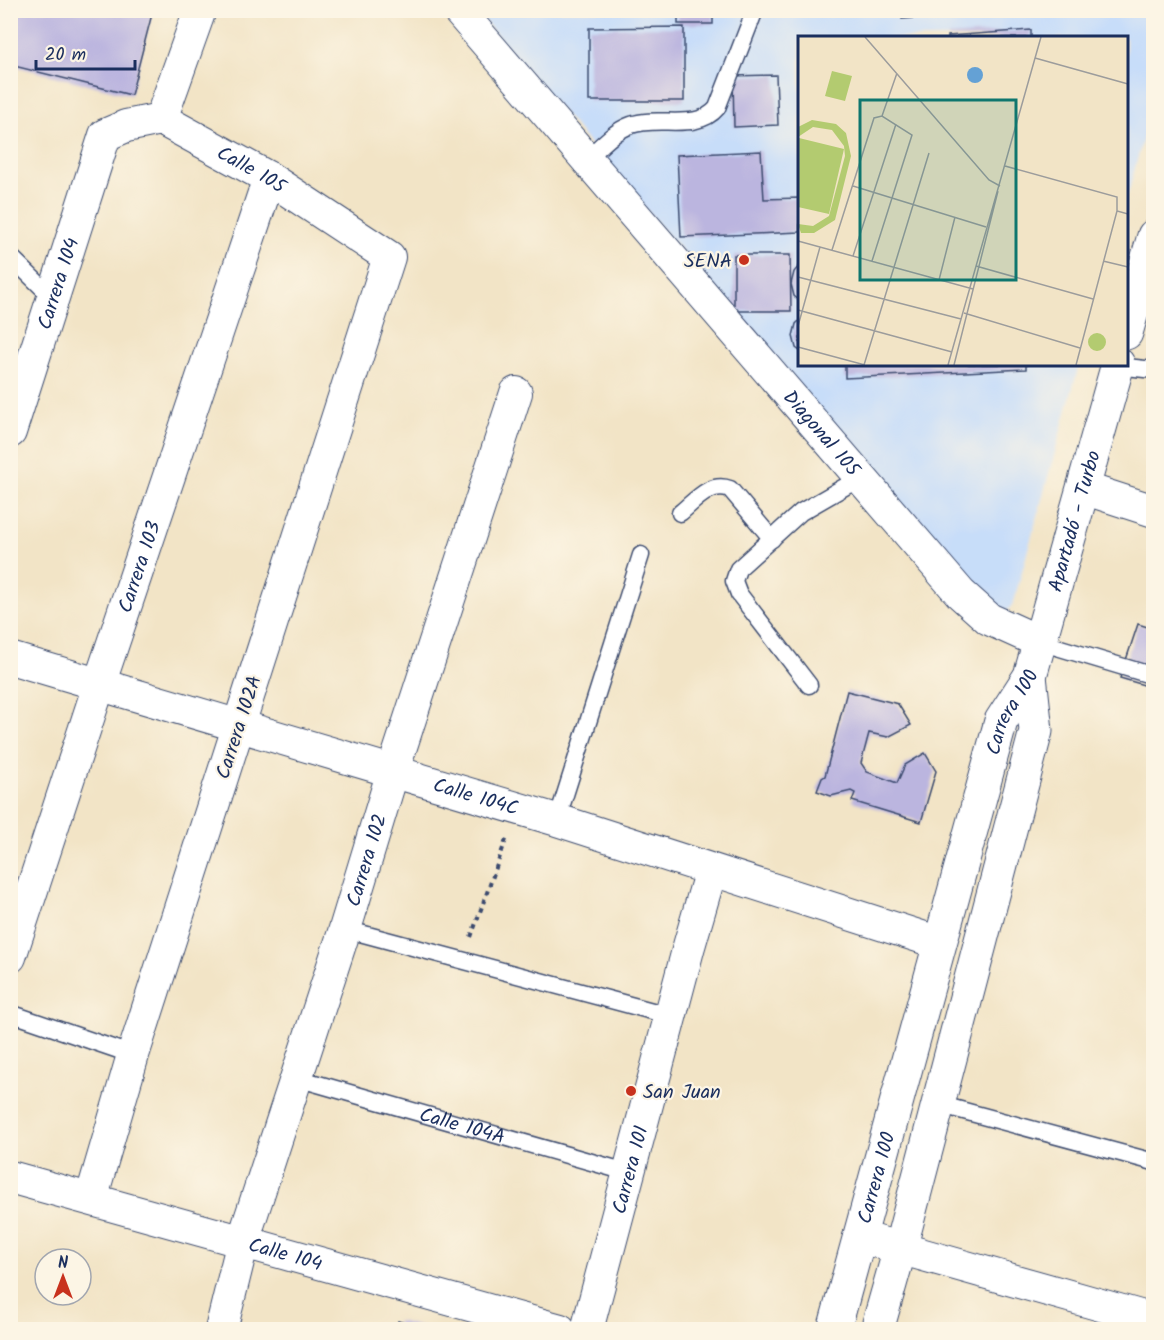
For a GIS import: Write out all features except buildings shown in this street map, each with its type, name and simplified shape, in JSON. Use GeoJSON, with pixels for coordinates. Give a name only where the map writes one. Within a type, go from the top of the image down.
{"type":"FeatureCollection","features":[{"type":"Feature","properties":{"kind":"main road"},"geometry":{"type":"LineString","coordinates":[[1128,326],[1154,236]]}},
{"type":"Feature","properties":{"kind":"main road","name":"Apartadó - Turbo"},"geometry":{"type":"LineString","coordinates":[[1030,676],[1117,366]]}},
{"type":"Feature","properties":{"kind":"main road","name":"Carrera 100"},"geometry":{"type":"LineString","coordinates":[[834,1329],[1001,721],[1030,676]]}},
{"type":"Feature","properties":{"kind":"main road","name":"Carrera 100"},"geometry":{"type":"LineString","coordinates":[[877,1329],[1036,731],[1030,676]]}},
{"type":"Feature","properties":{"kind":"street"},"geometry":{"type":"LineString","coordinates":[[161,119],[200,10]]}},
{"type":"Feature","properties":{"kind":"street","name":"Diagonal 105"},"geometry":{"type":"LineString","coordinates":[[458,10],[961,594],[989,619],[1040,642]]}},
{"type":"Feature","properties":{"kind":"street","name":"Carrera 104"},"geometry":{"type":"LineString","coordinates":[[10,432],[105,135],[126,126],[161,119]]}},
{"type":"Feature","properties":{"kind":"street","name":"Calle 105"},"geometry":{"type":"LineString","coordinates":[[161,119],[269,178],[389,257]]}},
{"type":"Feature","properties":{"kind":"street","name":"Carrera 103"},"geometry":{"type":"LineString","coordinates":[[10,957],[269,178]]}},
{"type":"Feature","properties":{"kind":"street","name":"Carrera 102A"},"geometry":{"type":"LineString","coordinates":[[91,1199],[133,1055],[389,257]]}},
{"type":"Feature","properties":{"kind":"street","name":"Carrera 102"},"geometry":{"type":"LineString","coordinates":[[221,1329],[243,1241],[516,393]]}},
{"type":"Feature","properties":{"kind":"street"},"geometry":{"type":"LineString","coordinates":[[1083,488],[1154,511]]}},
{"type":"Feature","properties":{"kind":"street","name":"Calle 104C"},"geometry":{"type":"LineString","coordinates":[[10,658],[557,820],[940,943]]}},
{"type":"Feature","properties":{"kind":"street","name":"Carrera 101"},"geometry":{"type":"LineString","coordinates":[[587,1329],[711,870]]}},
{"type":"Feature","properties":{"kind":"street","name":"Calle 104"},"geometry":{"type":"LineString","coordinates":[[10,1177],[560,1329]]}},
{"type":"Feature","properties":{"kind":"street"},"geometry":{"type":"LineString","coordinates":[[860,1237],[1154,1320]]}},
{"type":"Feature","properties":{"kind":"lane"},"geometry":{"type":"LineString","coordinates":[[586,160],[630,125],[654,121],[697,122],[711,116],[717,108],[755,10]]}},
{"type":"Feature","properties":{"kind":"lane"},"geometry":{"type":"LineString","coordinates":[[10,256],[53,298]]}},
{"type":"Feature","properties":{"kind":"lane"},"geometry":{"type":"LineString","coordinates":[[1124,366],[1154,370]]}},
{"type":"Feature","properties":{"kind":"lane"},"geometry":{"type":"LineString","coordinates":[[808,685],[739,594],[734,581],[738,569],[801,512],[860,478]]}},
{"type":"Feature","properties":{"kind":"lane"},"geometry":{"type":"LineString","coordinates":[[680,513],[712,487],[722,486],[730,489],[772,539]]}},
{"type":"Feature","properties":{"kind":"lane"},"geometry":{"type":"LineString","coordinates":[[557,820],[641,555]]}},
{"type":"Feature","properties":{"kind":"lane"},"geometry":{"type":"LineString","coordinates":[[1040,642],[1154,676]]}},
{"type":"Feature","properties":{"kind":"lane"},"geometry":{"type":"LineString","coordinates":[[345,929],[671,1016]]}},
{"type":"Feature","properties":{"kind":"lane"},"geometry":{"type":"LineString","coordinates":[[10,1013],[133,1055]]}},
{"type":"Feature","properties":{"kind":"lane","name":"Calle 104A"},"geometry":{"type":"LineString","coordinates":[[297,1078],[630,1173]]}},
{"type":"Feature","properties":{"kind":"lane"},"geometry":{"type":"LineString","coordinates":[[938,1104],[1154,1162]]}},
{"type":"Feature","properties":{"kind":"path"},"geometry":{"type":"LineString","coordinates":[[462,960],[517,808]]}},
{"type":"Feature","properties":{"kind":"shaded area","name":"SENA"},"geometry":{"type":"Polygon","coordinates":[[[476,11],[1153,11],[1153,102],[1128,193],[1128,36],[798,36],[798,366],[1079,366],[1013,604],[1005,613],[994,615],[476,11]]]}},
{"type":"Feature","properties":{"kind":"place","name":"SENA"},"geometry":{"type":"Point","coordinates":[744,260]}},
{"type":"Feature","properties":{"kind":"place","name":"San Juan"},"geometry":{"type":"Point","coordinates":[631,1091]}}]}
